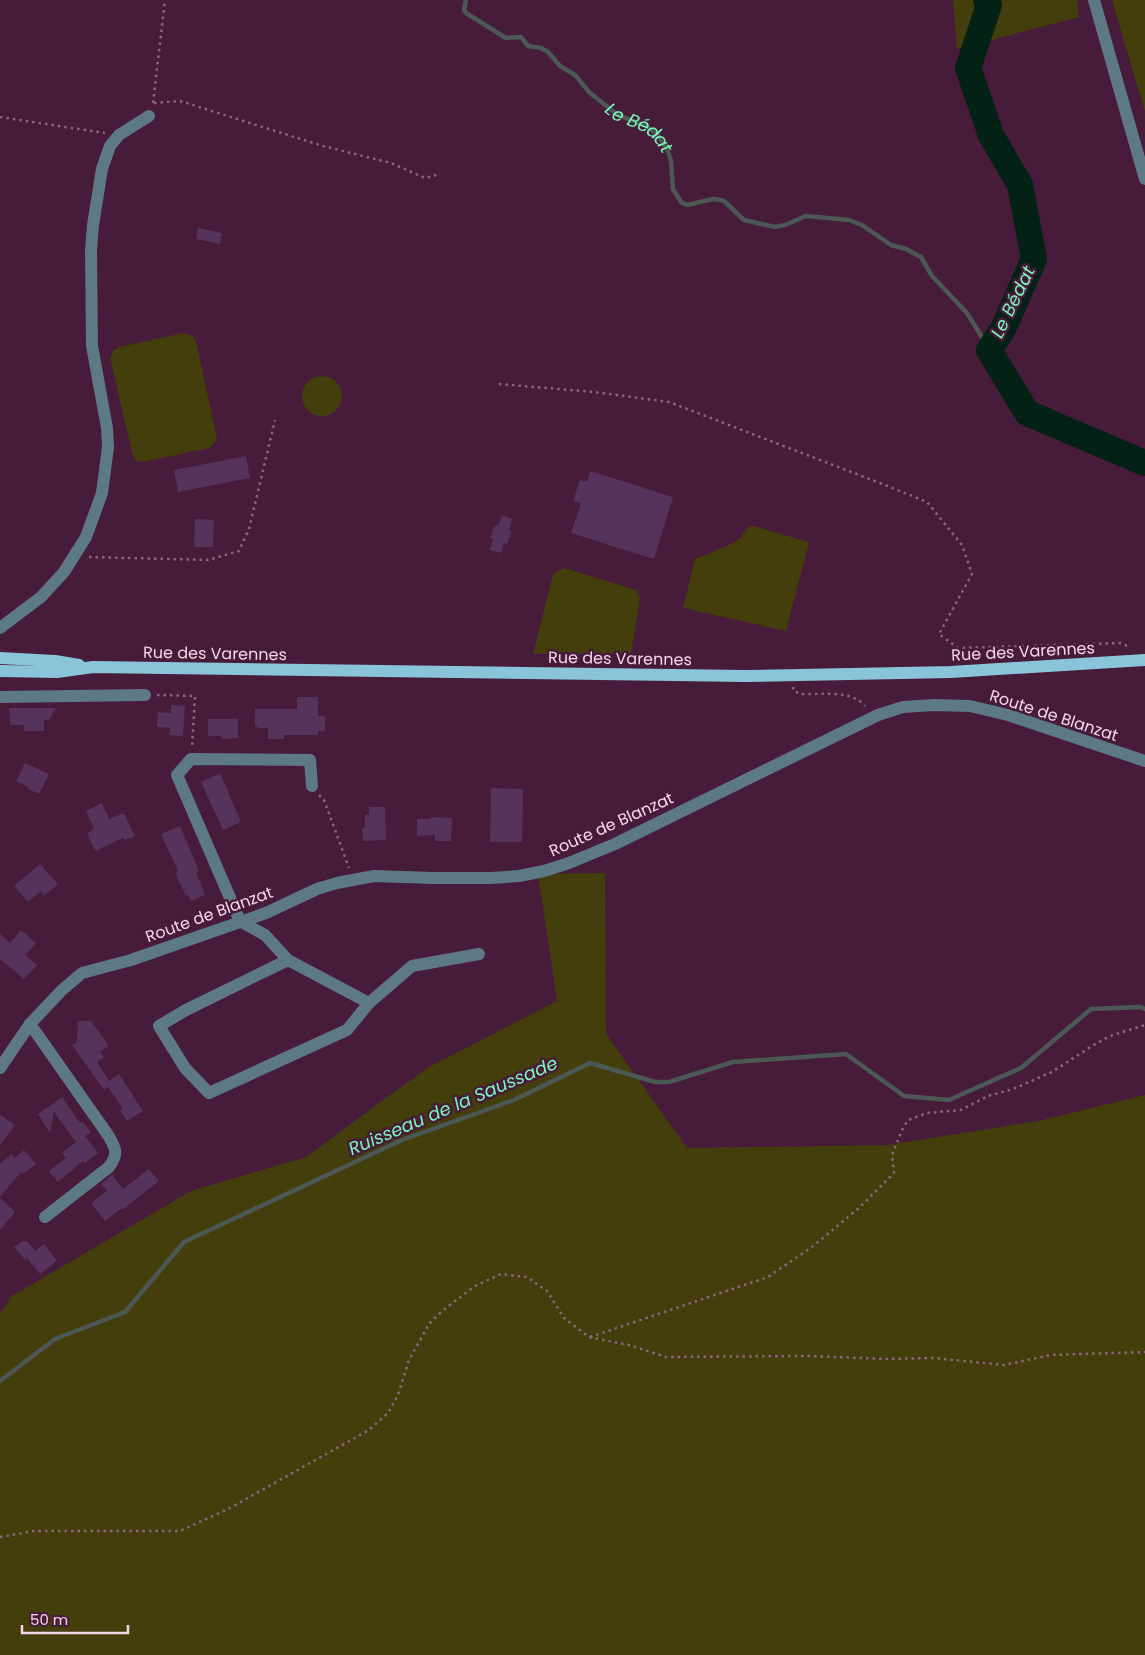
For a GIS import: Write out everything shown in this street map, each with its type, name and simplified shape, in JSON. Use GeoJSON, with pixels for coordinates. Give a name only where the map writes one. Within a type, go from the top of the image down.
{"type":"FeatureCollection","features":[{"type":"Feature","properties":{"kind":"main road","name":"Rue des Varennes"},"geometry":{"type":"LineString","coordinates":[[0,658],[55,661],[94,667],[789,676],[951,672],[1141,655]]}},
{"type":"Feature","properties":{"kind":"main road","name":"Rue des Varennes"},"geometry":{"type":"LineString","coordinates":[[0,671],[57,672],[94,667]]}},
{"type":"Feature","properties":{"kind":"street"},"geometry":{"type":"LineString","coordinates":[[1094,0],[1145,179]]}},
{"type":"Feature","properties":{"kind":"street"},"geometry":{"type":"LineString","coordinates":[[0,628],[41,597],[64,572],[86,537],[102,494],[108,447],[108,428],[92,346],[91,250],[102,169],[110,146],[119,135],[149,116]]}},
{"type":"Feature","properties":{"kind":"street"},"geometry":{"type":"LineString","coordinates":[[0,697],[145,695]]}},
{"type":"Feature","properties":{"kind":"street","name":"Route de Blanzat"},"geometry":{"type":"LineString","coordinates":[[0,1068],[30,1024],[62,990],[82,974],[131,960],[266,913],[317,889],[354,879],[374,876],[491,878],[519,876],[569,863],[615,844],[874,717],[903,707],[934,705],[970,706],[1008,715],[1145,761]]}},
{"type":"Feature","properties":{"kind":"street"},"geometry":{"type":"LineString","coordinates":[[312,786],[310,760],[191,759],[177,775],[240,921],[265,935],[288,960],[369,1003]]}},
{"type":"Feature","properties":{"kind":"street"},"geometry":{"type":"LineString","coordinates":[[288,960],[186,1010],[159,1026],[185,1068],[209,1093],[347,1030],[369,1003],[412,966],[479,954]]}},
{"type":"Feature","properties":{"kind":"street"},"geometry":{"type":"LineString","coordinates":[[30,1024],[108,1134],[116,1149],[115,1158],[109,1167],[45,1217]]}},
{"type":"Feature","properties":{"kind":"path"},"geometry":{"type":"LineString","coordinates":[[149,116],[153,103],[164,0]]}},
{"type":"Feature","properties":{"kind":"path"},"geometry":{"type":"LineString","coordinates":[[153,103],[180,101],[323,146],[391,163],[426,178],[437,175]]}},
{"type":"Feature","properties":{"kind":"path"},"geometry":{"type":"LineString","coordinates":[[0,117],[119,135]]}},
{"type":"Feature","properties":{"kind":"path"},"geometry":{"type":"LineString","coordinates":[[499,384],[594,392],[669,402],[927,502],[962,545],[972,574],[939,634],[958,648],[1120,643],[1141,655]]}},
{"type":"Feature","properties":{"kind":"path"},"geometry":{"type":"LineString","coordinates":[[75,556],[208,560],[239,551],[249,529],[275,420]]}},
{"type":"Feature","properties":{"kind":"path"},"geometry":{"type":"LineString","coordinates":[[789,676],[794,690],[800,694],[851,696],[862,702],[874,717]]}},
{"type":"Feature","properties":{"kind":"path"},"geometry":{"type":"LineString","coordinates":[[145,695],[195,696],[191,759]]}},
{"type":"Feature","properties":{"kind":"path"},"geometry":{"type":"LineString","coordinates":[[312,786],[324,800],[354,879]]}},
{"type":"Feature","properties":{"kind":"path"},"geometry":{"type":"LineString","coordinates":[[589,1337],[768,1277],[812,1247],[894,1173],[892,1155],[908,1120],[927,1113],[961,1110],[988,1096],[1013,1089],[1052,1072],[1110,1036],[1145,1025]]}},
{"type":"Feature","properties":{"kind":"path"},"geometry":{"type":"LineString","coordinates":[[0,1537],[34,1531],[180,1531],[230,1508],[370,1430],[388,1413],[398,1395],[409,1360],[429,1324],[442,1311],[475,1286],[501,1274],[527,1277],[547,1291],[564,1318],[589,1337],[629,1345],[666,1357],[806,1356],[885,1359],[934,1358],[1004,1365],[1051,1354],[1145,1352]]}},
{"type":"Feature","properties":{"kind":"shaded area"},"geometry":{"type":"Polygon","coordinates":[[[953,0],[1077,0],[1079,17],[957,49],[953,0]]]}},
{"type":"Feature","properties":{"kind":"shaded area"},"geometry":{"type":"Polygon","coordinates":[[[1112,0],[1145,0],[1145,112],[1112,0]]]}},
{"type":"Feature","properties":{"kind":"shaded area"},"geometry":{"type":"Polygon","coordinates":[[[184,333],[192,336],[196,341],[217,439],[210,448],[142,462],[136,461],[133,456],[110,358],[113,351],[119,347],[184,333]]]}},
{"type":"Feature","properties":{"kind":"shaded area"},"geometry":{"type":"Polygon","coordinates":[[[322,376],[336,382],[342,396],[336,410],[322,416],[308,410],[302,396],[308,382],[322,376]]]}},
{"type":"Feature","properties":{"kind":"shaded area"},"geometry":{"type":"Polygon","coordinates":[[[750,525],[809,542],[786,631],[683,608],[695,559],[729,545],[740,538],[750,525]]]}},
{"type":"Feature","properties":{"kind":"shaded area"},"geometry":{"type":"Polygon","coordinates":[[[564,568],[636,590],[640,599],[631,654],[533,654],[553,574],[564,568]]]}},
{"type":"Feature","properties":{"kind":"shaded area"},"geometry":{"type":"Polygon","coordinates":[[[605,873],[606,1034],[687,1148],[887,1145],[1038,1121],[1145,1095],[1145,1655],[0,1655],[0,1313],[12,1296],[191,1191],[306,1157],[427,1068],[557,1001],[538,874],[605,873]]]}},
{"type":"Feature","properties":{"kind":"building"},"geometry":{"type":"Polygon","coordinates":[[[198,228],[222,233],[220,244],[196,239],[198,228]]]}},
{"type":"Feature","properties":{"kind":"building"},"geometry":{"type":"Polygon","coordinates":[[[246,456],[250,478],[178,492],[174,470],[246,456]]]}},
{"type":"Feature","properties":{"kind":"building"},"geometry":{"type":"Polygon","coordinates":[[[590,471],[673,497],[654,559],[571,533],[581,503],[573,501],[580,480],[587,482],[590,471]]]}},
{"type":"Feature","properties":{"kind":"building"},"geometry":{"type":"Polygon","coordinates":[[[502,515],[512,519],[509,530],[512,531],[507,544],[504,543],[501,553],[490,550],[493,540],[490,538],[495,525],[498,526],[502,515]]]}},
{"type":"Feature","properties":{"kind":"building"},"geometry":{"type":"Polygon","coordinates":[[[195,519],[214,520],[213,547],[194,547],[195,519]]]}},
{"type":"Feature","properties":{"kind":"building"},"geometry":{"type":"Polygon","coordinates":[[[297,697],[318,697],[318,716],[325,716],[325,732],[318,731],[318,735],[284,735],[284,739],[268,739],[268,728],[258,728],[255,725],[255,709],[297,709],[297,697]]]}},
{"type":"Feature","properties":{"kind":"building"},"geometry":{"type":"Polygon","coordinates":[[[171,705],[185,706],[183,736],[169,735],[170,728],[157,727],[158,712],[171,713],[171,705]]]}},
{"type":"Feature","properties":{"kind":"building"},"geometry":{"type":"Polygon","coordinates":[[[9,708],[56,708],[49,720],[44,720],[44,731],[24,731],[24,725],[10,725],[9,708]]]}},
{"type":"Feature","properties":{"kind":"building"},"geometry":{"type":"Polygon","coordinates":[[[208,719],[238,719],[238,738],[222,739],[222,736],[208,736],[208,719]]]}},
{"type":"Feature","properties":{"kind":"building"},"geometry":{"type":"Polygon","coordinates":[[[25,763],[49,774],[39,794],[16,781],[25,763]]]}},
{"type":"Feature","properties":{"kind":"building"},"geometry":{"type":"Polygon","coordinates":[[[220,773],[241,822],[223,830],[201,782],[220,773]]]}},
{"type":"Feature","properties":{"kind":"building"},"geometry":{"type":"Polygon","coordinates":[[[491,788],[523,789],[522,842],[490,842],[491,788]]]}},
{"type":"Feature","properties":{"kind":"building"},"geometry":{"type":"Polygon","coordinates":[[[102,803],[109,819],[124,813],[135,836],[125,840],[123,838],[95,851],[87,833],[94,829],[86,811],[102,803]]]}},
{"type":"Feature","properties":{"kind":"building"},"geometry":{"type":"Polygon","coordinates":[[[369,807],[385,807],[386,840],[363,841],[362,828],[365,828],[365,815],[369,814],[369,807]]]}},
{"type":"Feature","properties":{"kind":"building"},"geometry":{"type":"Polygon","coordinates":[[[431,817],[452,818],[451,841],[435,841],[435,835],[417,836],[417,819],[431,819],[431,817]]]}},
{"type":"Feature","properties":{"kind":"building"},"geometry":{"type":"Polygon","coordinates":[[[180,826],[199,871],[196,872],[205,895],[191,901],[188,895],[186,896],[175,873],[178,871],[161,834],[180,826]]]}},
{"type":"Feature","properties":{"kind":"building"},"geometry":{"type":"Polygon","coordinates":[[[40,864],[58,884],[44,896],[41,891],[28,902],[14,886],[40,864]]]}},
{"type":"Feature","properties":{"kind":"building"},"geometry":{"type":"Polygon","coordinates":[[[21,930],[36,943],[25,955],[37,965],[24,979],[0,959],[0,934],[10,943],[21,930]]]}},
{"type":"Feature","properties":{"kind":"building"},"geometry":{"type":"Polygon","coordinates":[[[78,1021],[91,1021],[109,1046],[100,1052],[104,1057],[97,1062],[109,1081],[119,1074],[143,1111],[127,1121],[120,1111],[123,1109],[108,1087],[104,1090],[72,1045],[77,1042],[78,1021]]]}},
{"type":"Feature","properties":{"kind":"building"},"geometry":{"type":"Polygon","coordinates":[[[62,1097],[80,1123],[82,1121],[91,1132],[85,1136],[98,1153],[84,1163],[83,1161],[58,1182],[49,1171],[67,1159],[62,1153],[76,1142],[54,1112],[50,1133],[38,1114],[62,1097]]]}},
{"type":"Feature","properties":{"kind":"building"},"geometry":{"type":"Polygon","coordinates":[[[0,1115],[15,1125],[0,1145],[0,1115]]]}},
{"type":"Feature","properties":{"kind":"building"},"geometry":{"type":"Polygon","coordinates":[[[24,1150],[36,1164],[23,1174],[21,1172],[0,1197],[0,1163],[12,1154],[14,1158],[24,1150]]]}},
{"type":"Feature","properties":{"kind":"building"},"geometry":{"type":"Polygon","coordinates":[[[149,1169],[159,1181],[105,1221],[91,1203],[107,1191],[101,1184],[112,1175],[123,1189],[149,1169]]]}},
{"type":"Feature","properties":{"kind":"building"},"geometry":{"type":"Polygon","coordinates":[[[0,1198],[15,1212],[0,1230],[0,1198]]]}},
{"type":"Feature","properties":{"kind":"building"},"geometry":{"type":"Polygon","coordinates":[[[23,1241],[27,1241],[35,1251],[44,1244],[57,1261],[40,1274],[27,1258],[25,1260],[14,1247],[23,1241]]]}},
{"type":"Feature","properties":{"kind":"waterway","name":"Le Bédat"},"geometry":{"type":"LineString","coordinates":[[466,0],[464,10],[466,13],[506,38],[521,37],[528,46],[541,48],[548,52],[560,66],[575,75],[590,93],[618,115],[646,126],[658,135],[668,151],[671,161],[673,189],[681,202],[687,205],[713,199],[724,201],[744,220],[775,227],[806,216],[849,220],[862,225],[891,245],[906,249],[921,257],[932,276],[967,313],[989,350]]}},
{"type":"Feature","properties":{"kind":"waterway","name":"Le Bédat"},"geometry":{"type":"LineString","coordinates":[[986,0],[989,5],[968,68],[991,135],[1020,185],[1034,259],[1003,329],[989,350],[1027,413],[1145,463]]}},
{"type":"Feature","properties":{"kind":"waterway","name":"Ruisseau de la Saussade"},"geometry":{"type":"LineString","coordinates":[[0,1381],[55,1339],[125,1312],[184,1242],[402,1140],[514,1100],[590,1063],[655,1082],[669,1082],[733,1062],[846,1054],[904,1096],[949,1100],[1021,1068],[1091,1009],[1140,1007],[1145,1009]]}}]}
